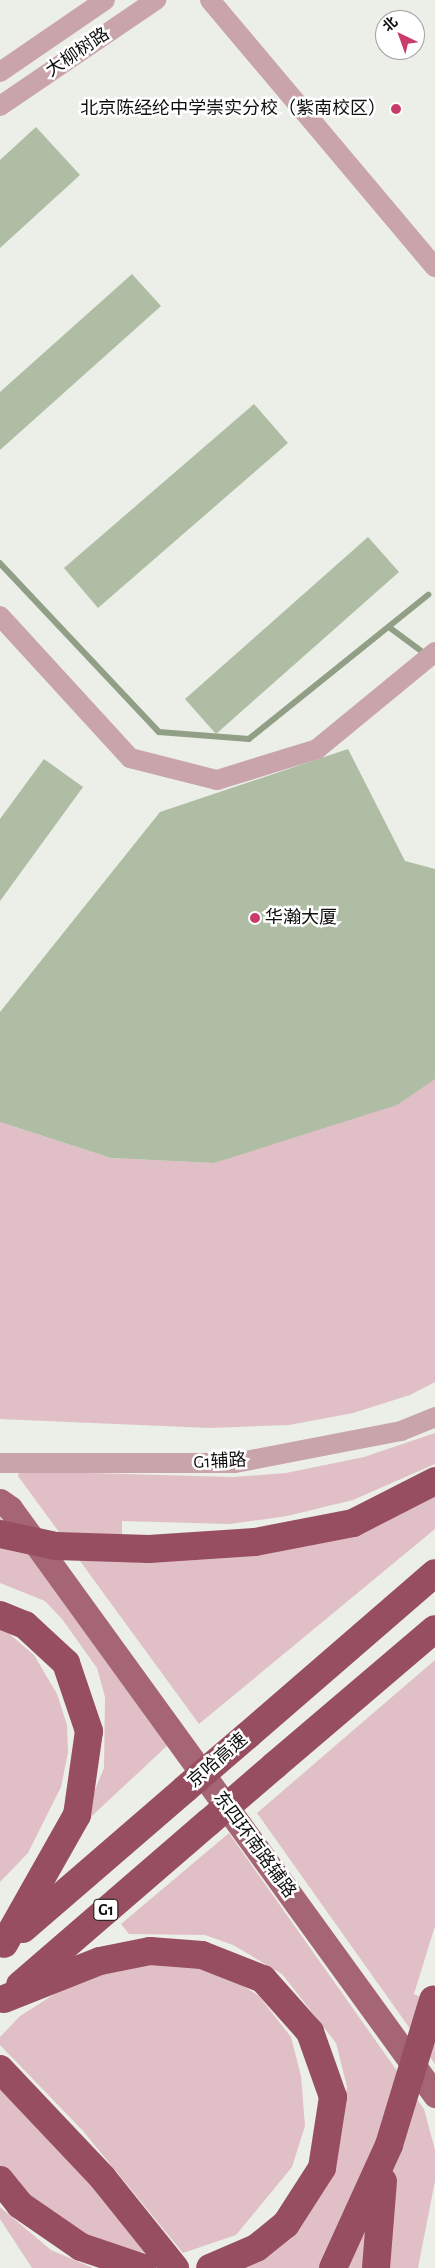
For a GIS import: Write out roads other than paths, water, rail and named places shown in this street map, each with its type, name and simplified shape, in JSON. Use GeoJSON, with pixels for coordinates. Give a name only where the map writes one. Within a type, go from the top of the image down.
{"type":"FeatureCollection","features":[{"type":"Feature","properties":{"kind":"highway"},"geometry":{"type":"LineString","coordinates":[[0,1545],[149,1549],[255,1542],[353,1523],[435,1481]]}},
{"type":"Feature","properties":{"kind":"highway"},"geometry":{"type":"LineString","coordinates":[[0,1534],[56,1546]]}},
{"type":"Feature","properties":{"kind":"highway","name":"京哈高速"},"geometry":{"type":"LineString","coordinates":[[2,1946],[435,1573]]}},
{"type":"Feature","properties":{"kind":"highway"},"geometry":{"type":"LineString","coordinates":[[0,1615],[25,1625],[66,1663],[89,1731],[77,1815],[2,1946]]}},
{"type":"Feature","properties":{"kind":"highway","name":"G1"},"geometry":{"type":"LineString","coordinates":[[2,2001],[435,1628]]}},
{"type":"Feature","properties":{"kind":"highway"},"geometry":{"type":"LineString","coordinates":[[2,2001],[100,1961],[150,1951],[202,1955],[263,1979],[310,2032],[333,2097],[322,2168],[286,2224],[256,2248],[216,2267]]}},
{"type":"Feature","properties":{"kind":"highway"},"geometry":{"type":"LineString","coordinates":[[333,2268],[389,2145],[434,1997]]}},
{"type":"Feature","properties":{"kind":"highway"},"geometry":{"type":"LineString","coordinates":[[0,2069],[102,2177],[175,2268]]}},
{"type":"Feature","properties":{"kind":"highway"},"geometry":{"type":"LineString","coordinates":[[376,2268],[389,2145]]}},
{"type":"Feature","properties":{"kind":"highway"},"geometry":{"type":"LineString","coordinates":[[0,2180],[20,2205],[81,2248],[143,2268]]}},
{"type":"Feature","properties":{"kind":"main road","name":"东四环南路辅路"},"geometry":{"type":"LineString","coordinates":[[0,1501],[10,1508],[435,2095]]}},
{"type":"Feature","properties":{"kind":"street","name":"大柳树路"},"geometry":{"type":"LineString","coordinates":[[0,72],[105,0]]}},
{"type":"Feature","properties":{"kind":"street","name":"大柳树路"},"geometry":{"type":"LineString","coordinates":[[0,106],[156,0]]}},
{"type":"Feature","properties":{"kind":"street"},"geometry":{"type":"LineString","coordinates":[[210,0],[435,267]]}},
{"type":"Feature","properties":{"kind":"street"},"geometry":{"type":"LineString","coordinates":[[0,616],[130,758],[217,780],[317,749],[435,652]]}},
{"type":"Feature","properties":{"kind":"street","name":"G1辅路"},"geometry":{"type":"LineString","coordinates":[[0,1463],[235,1463],[401,1431],[435,1417]]}},
{"type":"Feature","properties":{"kind":"waterway"},"geometry":{"type":"LineString","coordinates":[[0,563],[159,732],[249,739],[428,595]]}},
{"type":"Feature","properties":{"kind":"waterway"},"geometry":{"type":"LineString","coordinates":[[389,627],[427,655]]}},
{"type":"Feature","properties":{"kind":"place","name":"北京陈经纶中学崇实分校（紫南校区）"},"geometry":{"type":"Point","coordinates":[396,109]}},
{"type":"Feature","properties":{"kind":"place","name":"华瀚大厦"},"geometry":{"type":"Point","coordinates":[255,918]}}]}
